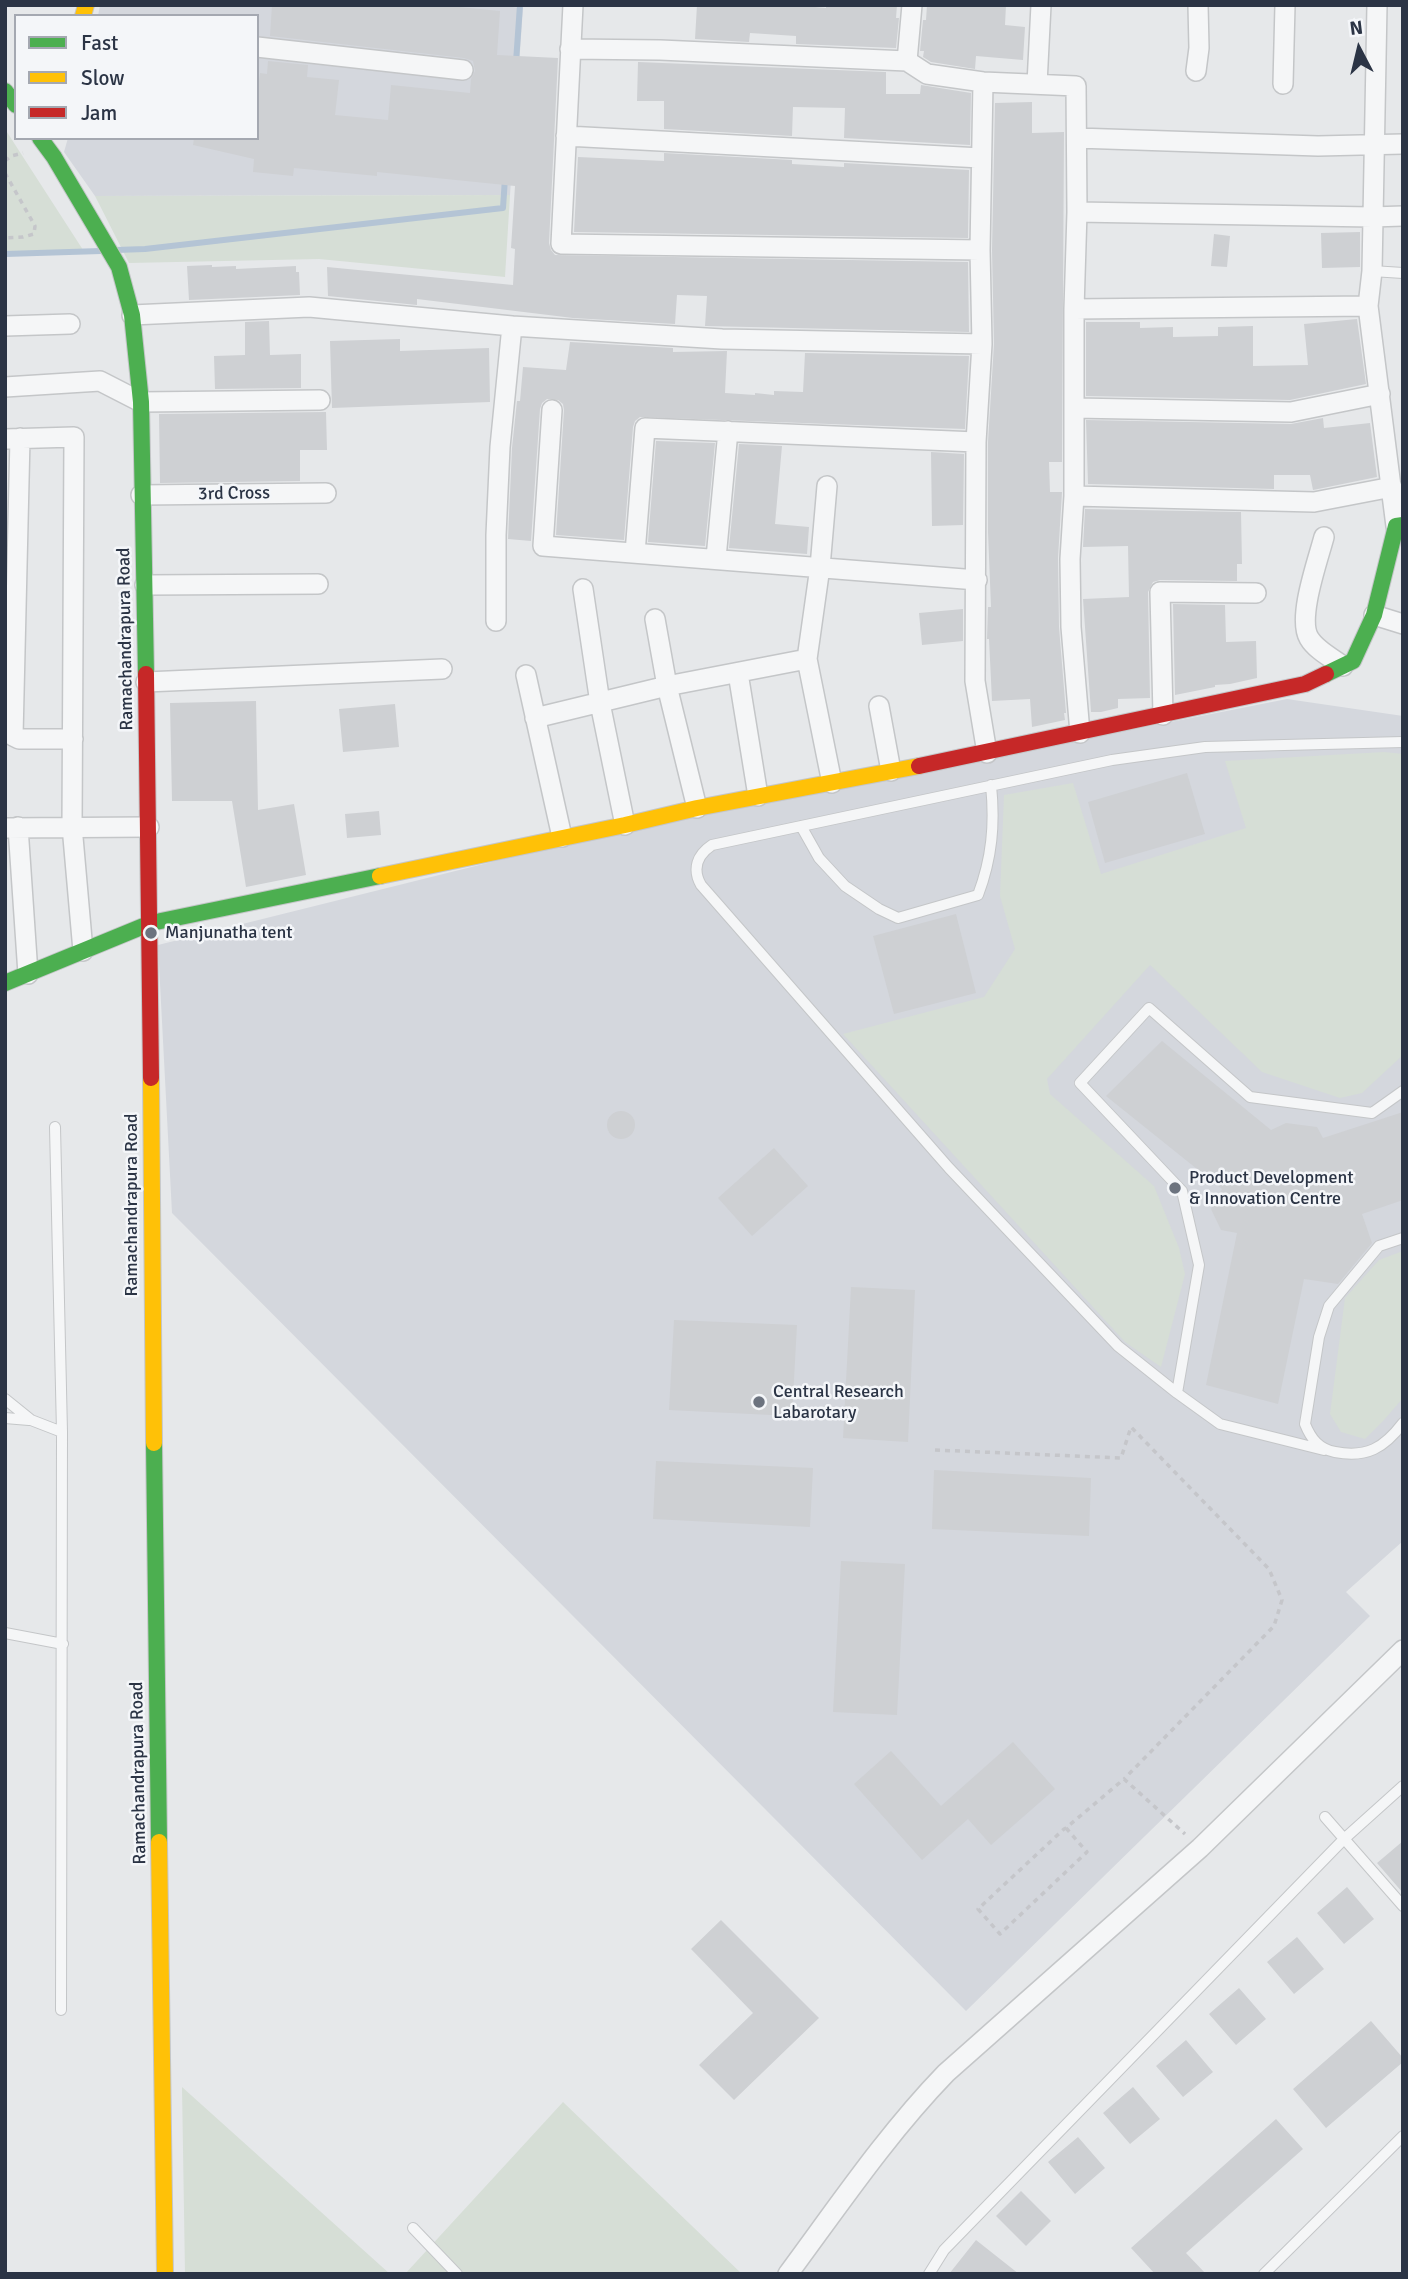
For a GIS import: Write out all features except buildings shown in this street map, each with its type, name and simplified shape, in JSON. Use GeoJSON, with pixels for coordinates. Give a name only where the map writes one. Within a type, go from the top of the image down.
{"type":"FeatureCollection","features":[{"type":"Feature","properties":{"kind":"street"},"geometry":{"type":"LineString","coordinates":[[573,5],[561,244],[980,250]]}},
{"type":"Feature","properties":{"kind":"street"},"geometry":{"type":"LineString","coordinates":[[906,61],[912,5]]}},
{"type":"Feature","properties":{"kind":"street"},"geometry":{"type":"LineString","coordinates":[[1037,84],[1041,5]]}},
{"type":"Feature","properties":{"kind":"street"},"geometry":{"type":"LineString","coordinates":[[1196,71],[1199,48],[1198,5]]}},
{"type":"Feature","properties":{"kind":"street"},"geometry":{"type":"LineString","coordinates":[[1283,83],[1285,5]]}},
{"type":"Feature","properties":{"kind":"street"},"geometry":{"type":"LineString","coordinates":[[5,983],[151,923],[696,808],[987,753],[1163,715],[1305,684],[1353,661],[1374,615],[1400,526],[1392,487],[1368,306],[1372,271],[1377,5]]}},
{"type":"Feature","properties":{"kind":"street"},"geometry":{"type":"LineString","coordinates":[[259,47],[463,70]]}},
{"type":"Feature","properties":{"kind":"street"},"geometry":{"type":"LineString","coordinates":[[570,49],[906,61],[927,74],[983,82],[1076,86],[1074,496],[1070,559],[1071,627],[1080,733]]}},
{"type":"Feature","properties":{"kind":"street"},"geometry":{"type":"LineString","coordinates":[[983,82],[980,250],[982,344],[976,442],[975,681],[987,753]]}},
{"type":"Feature","properties":{"kind":"street"},"geometry":{"type":"LineString","coordinates":[[566,135],[981,158]]}},
{"type":"Feature","properties":{"kind":"street"},"geometry":{"type":"LineString","coordinates":[[1077,138],[1318,146],[1403,144]]}},
{"type":"Feature","properties":{"kind":"street","name":"Ramachandrapura Road"},"geometry":{"type":"LineString","coordinates":[[41,140],[119,267],[132,316],[141,402],[151,923],[152,1286],[166,2274]]}},
{"type":"Feature","properties":{"kind":"street"},"geometry":{"type":"LineString","coordinates":[[54,157],[58,140]]}},
{"type":"Feature","properties":{"kind":"street"},"geometry":{"type":"LineString","coordinates":[[1077,212],[1403,216]]}},
{"type":"Feature","properties":{"kind":"street"},"geometry":{"type":"LineString","coordinates":[[1074,309],[1368,306]]}},
{"type":"Feature","properties":{"kind":"street"},"geometry":{"type":"LineString","coordinates":[[132,316],[309,307],[512,327],[722,340],[982,344]]}},
{"type":"Feature","properties":{"kind":"street"},"geometry":{"type":"LineString","coordinates":[[5,326],[70,324]]}},
{"type":"Feature","properties":{"kind":"street"},"geometry":{"type":"LineString","coordinates":[[496,621],[500,447],[512,327]]}},
{"type":"Feature","properties":{"kind":"street"},"geometry":{"type":"LineString","coordinates":[[5,387],[100,381],[141,402],[320,400]]}},
{"type":"Feature","properties":{"kind":"street"},"geometry":{"type":"LineString","coordinates":[[1075,408],[1291,412],[1380,394]]}},
{"type":"Feature","properties":{"kind":"street"},"geometry":{"type":"LineString","coordinates":[[552,410],[543,545],[977,580]]}},
{"type":"Feature","properties":{"kind":"street"},"geometry":{"type":"LineString","coordinates":[[635,554],[645,428],[976,442]]}},
{"type":"Feature","properties":{"kind":"street"},"geometry":{"type":"LineString","coordinates":[[716,558],[728,431]]}},
{"type":"Feature","properties":{"kind":"street"},"geometry":{"type":"LineString","coordinates":[[73,739],[19,739],[13,736],[13,439],[74,437],[73,739],[72,827],[83,951]]}},
{"type":"Feature","properties":{"kind":"street"},"geometry":{"type":"LineString","coordinates":[[827,486],[820,567],[807,659],[832,783]]}},
{"type":"Feature","properties":{"kind":"street"},"geometry":{"type":"LineString","coordinates":[[1074,496],[1314,502],[1392,487]]}},
{"type":"Feature","properties":{"kind":"street","name":"3rd Cross"},"geometry":{"type":"LineString","coordinates":[[141,495],[326,493]]}},
{"type":"Feature","properties":{"kind":"street"},"geometry":{"type":"LineString","coordinates":[[1324,537],[1304,626],[1309,639],[1343,666]]}},
{"type":"Feature","properties":{"kind":"street"},"geometry":{"type":"LineString","coordinates":[[145,585],[318,584]]}},
{"type":"Feature","properties":{"kind":"street"},"geometry":{"type":"LineString","coordinates":[[583,589],[600,703],[625,825]]}},
{"type":"Feature","properties":{"kind":"street"},"geometry":{"type":"LineString","coordinates":[[1163,715],[1160,592],[1256,593]]}},
{"type":"Feature","properties":{"kind":"street"},"geometry":{"type":"LineString","coordinates":[[1374,615],[1403,625]]}},
{"type":"Feature","properties":{"kind":"street"},"geometry":{"type":"LineString","coordinates":[[655,619],[667,686],[696,808]]}},
{"type":"Feature","properties":{"kind":"street"},"geometry":{"type":"LineString","coordinates":[[535,718],[667,686],[807,659]]}},
{"type":"Feature","properties":{"kind":"street"},"geometry":{"type":"LineString","coordinates":[[146,682],[442,669]]}},
{"type":"Feature","properties":{"kind":"street"},"geometry":{"type":"LineString","coordinates":[[738,673],[758,796]]}},
{"type":"Feature","properties":{"kind":"street"},"geometry":{"type":"LineString","coordinates":[[526,675],[562,837]]}},
{"type":"Feature","properties":{"kind":"street"},"geometry":{"type":"LineString","coordinates":[[879,706],[891,772]]}},
{"type":"Feature","properties":{"kind":"street"},"geometry":{"type":"LineString","coordinates":[[27,974],[12,828],[149,827]]}},
{"type":"Feature","properties":{"kind":"street"},"geometry":{"type":"LineString","coordinates":[[788,2274],[883,2145],[946,2073],[1200,1848],[1403,1650]]}},
{"type":"Feature","properties":{"kind":"lane"},"geometry":{"type":"LineString","coordinates":[[1372,271],[1403,273]]}},
{"type":"Feature","properties":{"kind":"lane"},"geometry":{"type":"LineString","coordinates":[[1403,742],[1205,747],[1112,760],[712,845],[699,857],[696,864],[698,879],[949,1168],[1118,1346],[1177,1393],[1220,1424],[1352,1455],[1373,1450],[1392,1438],[1403,1423]]}},
{"type":"Feature","properties":{"kind":"lane"},"geometry":{"type":"LineString","coordinates":[[801,826],[819,859],[845,886],[879,909],[898,918],[978,895],[990,858],[993,834],[991,785]]}},
{"type":"Feature","properties":{"kind":"lane"},"geometry":{"type":"LineString","coordinates":[[1177,1393],[1199,1265],[1182,1191],[1080,1083],[1149,1009],[1250,1097],[1372,1113],[1403,1091]]}},
{"type":"Feature","properties":{"kind":"lane"},"geometry":{"type":"LineString","coordinates":[[55,1127],[62,1432],[61,2010]]}},
{"type":"Feature","properties":{"kind":"lane"},"geometry":{"type":"LineString","coordinates":[[1324,1450],[1310,1437],[1304,1423],[1319,1338],[1329,1306],[1379,1246],[1403,1238]]}},
{"type":"Feature","properties":{"kind":"lane"},"geometry":{"type":"LineString","coordinates":[[5,1399],[31,1420]]}},
{"type":"Feature","properties":{"kind":"lane"},"geometry":{"type":"LineString","coordinates":[[5,1418],[31,1420],[62,1432]]}},
{"type":"Feature","properties":{"kind":"lane"},"geometry":{"type":"LineString","coordinates":[[5,1633],[63,1644]]}},
{"type":"Feature","properties":{"kind":"lane"},"geometry":{"type":"LineString","coordinates":[[929,2274],[944,2250],[1344,1839],[1403,1786]]}},
{"type":"Feature","properties":{"kind":"lane"},"geometry":{"type":"LineString","coordinates":[[1325,1817],[1403,1906]]}},
{"type":"Feature","properties":{"kind":"lane"},"geometry":{"type":"LineString","coordinates":[[1264,2274],[1403,2136]]}},
{"type":"Feature","properties":{"kind":"lane"},"geometry":{"type":"LineString","coordinates":[[412,2228],[457,2274]]}},
{"type":"Feature","properties":{"kind":"path"},"geometry":{"type":"LineString","coordinates":[[5,173],[36,226],[34,233],[5,238]]}},
{"type":"Feature","properties":{"kind":"path"},"geometry":{"type":"LineString","coordinates":[[935,1450],[1121,1458],[1131,1427],[1269,1569],[1282,1600],[1274,1626],[1124,1779],[1066,1828],[978,1909],[1000,1934],[1087,1852],[1066,1828]]}},
{"type":"Feature","properties":{"kind":"path"},"geometry":{"type":"LineString","coordinates":[[1124,1779],[1200,1848]]}},
{"type":"Feature","properties":{"kind":"shaded area"},"geometry":{"type":"Polygon","coordinates":[[[100,5],[492,5],[523,8],[510,195],[95,196],[64,152],[67,140],[259,140],[259,14],[98,14],[100,5]]]}},
{"type":"Feature","properties":{"kind":"shaded area"},"geometry":{"type":"Polygon","coordinates":[[[5,129],[85,253],[5,253],[5,129]]]}},
{"type":"Feature","properties":{"kind":"shaded area"},"geometry":{"type":"Polygon","coordinates":[[[510,195],[505,277],[319,259],[129,263],[95,196],[510,195]]]}},
{"type":"Feature","properties":{"kind":"shaded area","name":"Central Research Labarotary"},"geometry":{"type":"Polygon","coordinates":[[[1287,699],[1403,716],[1403,1541],[1346,1592],[1370,1616],[966,2011],[172,1213],[158,945],[600,835],[1287,699]]]}},
{"type":"Feature","properties":{"kind":"shaded area"},"geometry":{"type":"Polygon","coordinates":[[[1384,752],[1403,754],[1403,1055],[1362,1093],[1340,1098],[1262,1072],[1150,965],[1047,1079],[1050,1094],[1154,1186],[1179,1248],[1185,1274],[1161,1367],[1125,1342],[843,1034],[984,997],[1015,949],[1000,896],[1004,795],[1073,783],[1101,874],[1246,828],[1225,761],[1384,752]]]}},
{"type":"Feature","properties":{"kind":"shaded area"},"geometry":{"type":"Polygon","coordinates":[[[1403,1251],[1403,1398],[1365,1439],[1341,1432],[1330,1414],[1345,1298],[1379,1260],[1403,1251]]]}},
{"type":"Feature","properties":{"kind":"shaded area"},"geometry":{"type":"Polygon","coordinates":[[[182,2087],[390,2274],[185,2274],[182,2087]]]}},
{"type":"Feature","properties":{"kind":"shaded area"},"geometry":{"type":"Polygon","coordinates":[[[563,2102],[742,2274],[405,2274],[563,2102]]]}},
{"type":"Feature","properties":{"kind":"waterway"},"geometry":{"type":"LineString","coordinates":[[516,62],[520,5]]}},
{"type":"Feature","properties":{"kind":"waterway"},"geometry":{"type":"LineString","coordinates":[[116,250],[145,249],[503,208],[505,178]]}},
{"type":"Feature","properties":{"kind":"waterway"},"geometry":{"type":"LineString","coordinates":[[5,254],[101,251]]}},
{"type":"Feature","properties":{"kind":"traffic: fast"},"geometry":{"type":"LineString","coordinates":[[5,91],[14,102]]}},
{"type":"Feature","properties":{"kind":"traffic: fast"},"geometry":{"type":"LineString","coordinates":[[41,140],[119,267],[132,315],[141,402],[146,674]]}},
{"type":"Feature","properties":{"kind":"traffic: fast"},"geometry":{"type":"LineString","coordinates":[[1326,674],[1353,661],[1374,615],[1396,526],[1403,525]]}},
{"type":"Feature","properties":{"kind":"traffic: fast"},"geometry":{"type":"LineString","coordinates":[[5,983],[151,923],[380,876]]}},
{"type":"Feature","properties":{"kind":"traffic: fast"},"geometry":{"type":"LineString","coordinates":[[154,1443],[159,1842]]}},
{"type":"Feature","properties":{"kind":"traffic: slow"},"geometry":{"type":"LineString","coordinates":[[84,14],[86,5]]}},
{"type":"Feature","properties":{"kind":"traffic: slow"},"geometry":{"type":"LineString","coordinates":[[380,876],[697,808],[919,766]]}},
{"type":"Feature","properties":{"kind":"traffic: slow"},"geometry":{"type":"LineString","coordinates":[[151,1078],[154,1443]]}},
{"type":"Feature","properties":{"kind":"traffic: slow"},"geometry":{"type":"LineString","coordinates":[[159,1842],[165,2274]]}},
{"type":"Feature","properties":{"kind":"traffic: jam"},"geometry":{"type":"LineString","coordinates":[[146,674],[151,1078]]}},
{"type":"Feature","properties":{"kind":"traffic: jam"},"geometry":{"type":"LineString","coordinates":[[919,766],[1305,684],[1326,674]]}},
{"type":"Feature","properties":{"kind":"place","name":"Manjunatha tent"},"geometry":{"type":"Point","coordinates":[151,933]}},
{"type":"Feature","properties":{"kind":"place","name":"Product Development & Innovation Centre"},"geometry":{"type":"Point","coordinates":[1175,1188]}},
{"type":"Feature","properties":{"kind":"place","name":"Central Research Labarotary"},"geometry":{"type":"Point","coordinates":[759,1402]}}]}
